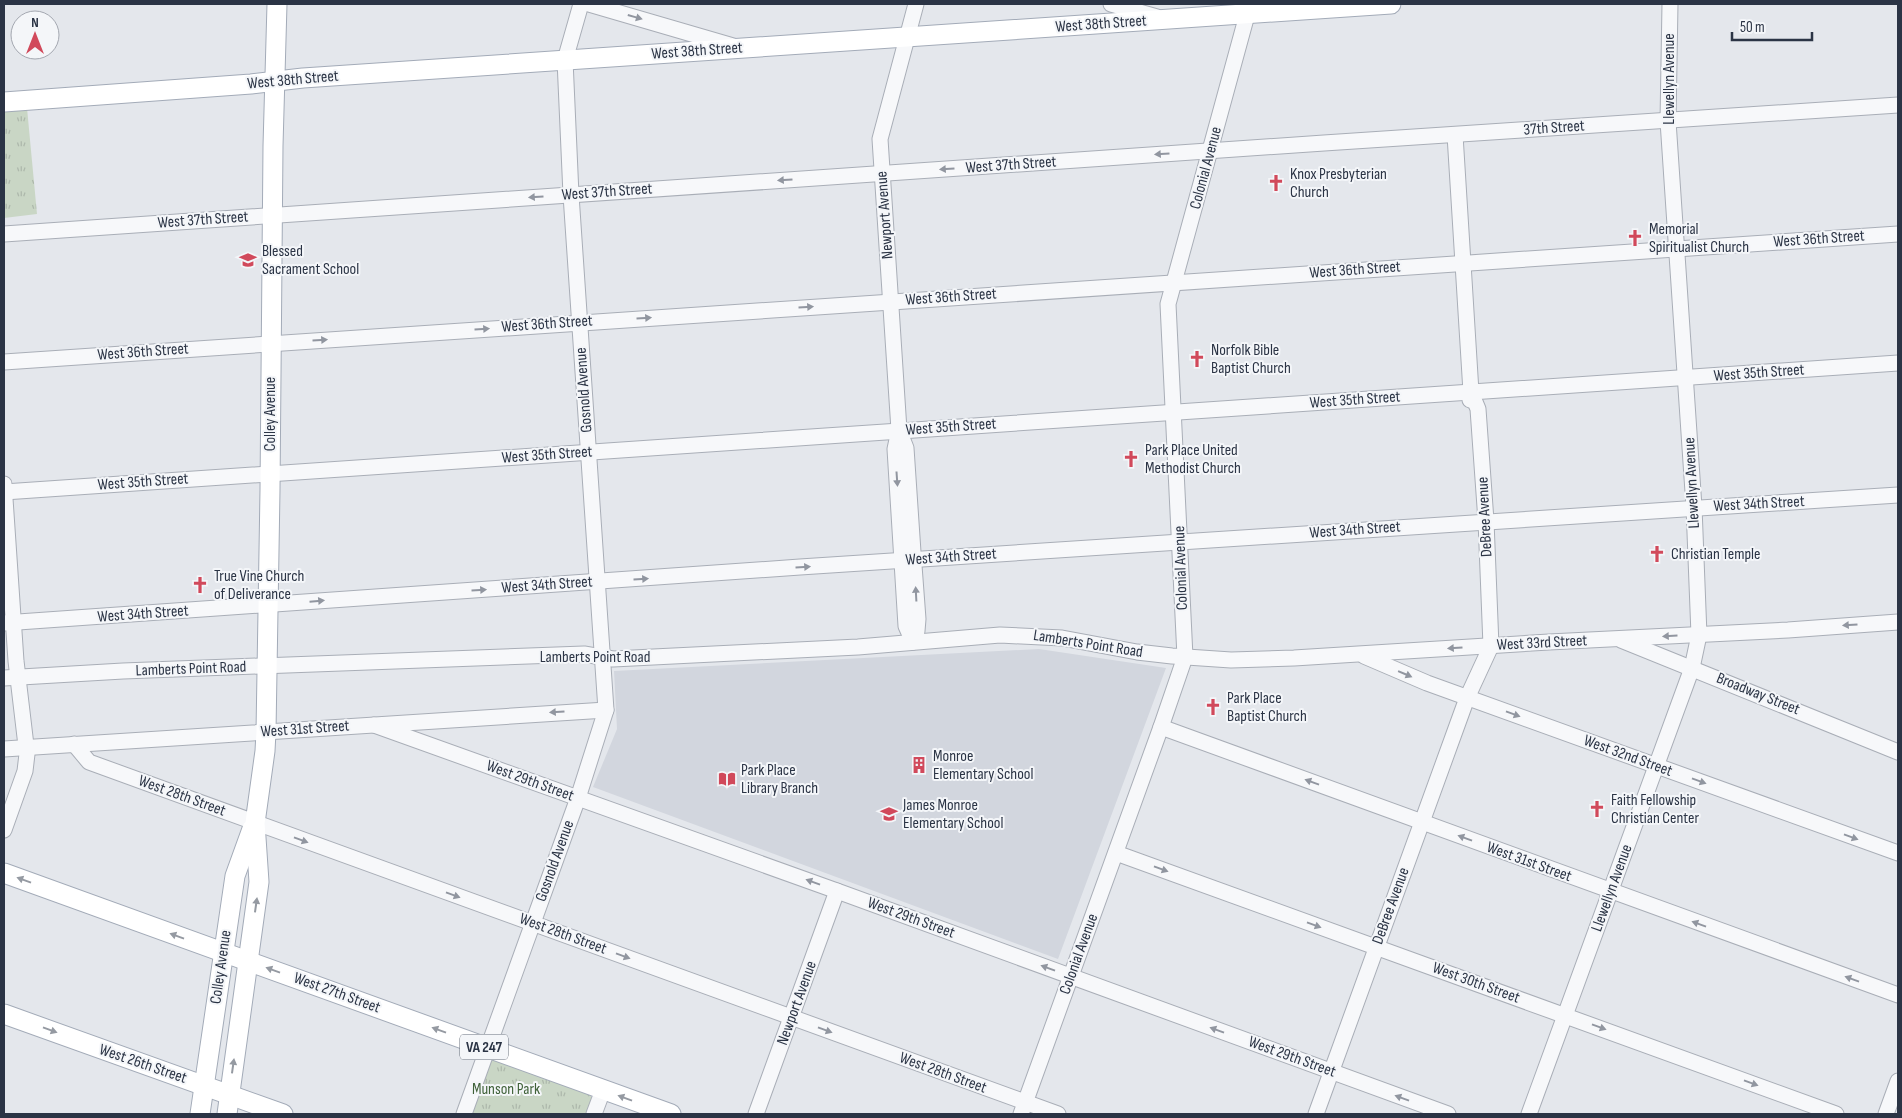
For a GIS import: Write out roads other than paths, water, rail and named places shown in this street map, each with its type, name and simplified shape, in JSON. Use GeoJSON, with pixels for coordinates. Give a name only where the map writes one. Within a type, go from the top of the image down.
{"type":"FeatureCollection","features":[{"type":"Feature","properties":{"kind":"main road","name":"Colley Avenue"},"geometry":{"type":"LineString","coordinates":[[227,1114],[260,882],[255,823],[266,732],[272,215],[277,4]]}},
{"type":"Feature","properties":{"kind":"main road","name":"West 38th Street"},"geometry":{"type":"LineString","coordinates":[[4,102],[565,60],[1168,20],[1249,9],[1391,4]]}},
{"type":"Feature","properties":{"kind":"main road","name":"Colley Avenue"},"geometry":{"type":"LineString","coordinates":[[200,1114],[234,876],[255,823]]}},
{"type":"Feature","properties":{"kind":"main road","name":"West 27th Street"},"geometry":{"type":"LineString","coordinates":[[4,873],[671,1114]]}},
{"type":"Feature","properties":{"kind":"main road","name":"West 26th Street"},"geometry":{"type":"LineString","coordinates":[[4,1014],[282,1114]]}},
{"type":"Feature","properties":{"kind":"street","name":"Gosnold Avenue"},"geometry":{"type":"LineString","coordinates":[[464,1114],[578,798],[606,710],[579,322],[565,60],[582,4]]}},
{"type":"Feature","properties":{"kind":"street"},"geometry":{"type":"LineString","coordinates":[[588,4],[742,48]]}},
{"type":"Feature","properties":{"kind":"street","name":"Newport Avenue"},"geometry":{"type":"LineString","coordinates":[[913,642],[906,626],[908,560],[895,449],[899,430],[880,139],[881,129],[916,4]]}},
{"type":"Feature","properties":{"kind":"street"},"geometry":{"type":"LineString","coordinates":[[1110,4],[1168,20]]}},
{"type":"Feature","properties":{"kind":"street","name":"Llewellyn Avenue"},"geometry":{"type":"LineString","coordinates":[[1529,1114],[1692,668],[1699,635],[1694,507],[1668,121],[1670,4]]}},
{"type":"Feature","properties":{"kind":"street","name":"Colonial Avenue"},"geometry":{"type":"LineString","coordinates":[[1023,1108],[1185,657],[1168,304],[1249,9]]}},
{"type":"Feature","properties":{"kind":"street","name":"37th Street"},"geometry":{"type":"LineString","coordinates":[[1210,151],[1898,105]]}},
{"type":"Feature","properties":{"kind":"street","name":"DeBree Avenue"},"geometry":{"type":"LineString","coordinates":[[1316,1114],[1467,698],[1467,682],[1486,646],[1483,632],[1481,522],[1468,409],[1471,392],[1455,135]]}},
{"type":"Feature","properties":{"kind":"street","name":"West 37th Street"},"geometry":{"type":"LineString","coordinates":[[4,234],[1210,151]]}},
{"type":"Feature","properties":{"kind":"street","name":"West 36th Street"},"geometry":{"type":"LineString","coordinates":[[4,362],[1898,234]]}},
{"type":"Feature","properties":{"kind":"street","name":"West 35th Street"},"geometry":{"type":"LineString","coordinates":[[4,489],[270,474],[1898,363]]}},
{"type":"Feature","properties":{"kind":"street"},"geometry":{"type":"LineString","coordinates":[[4,489],[11,677],[26,747],[25,771],[4,830]]}},
{"type":"Feature","properties":{"kind":"street","name":"West 34th Street"},"geometry":{"type":"LineString","coordinates":[[9,623],[908,560],[1898,494]]}},
{"type":"Feature","properties":{"kind":"street","name":"West 33rd Street"},"geometry":{"type":"LineString","coordinates":[[1185,657],[1231,660],[1360,654],[1898,622]]}},
{"type":"Feature","properties":{"kind":"street","name":"Lamberts Point Road"},"geometry":{"type":"LineString","coordinates":[[11,677],[122,671],[584,654],[613,659],[746,653],[1000,635],[1062,638],[1138,652],[1185,657]]}},
{"type":"Feature","properties":{"kind":"street","name":"Broadway Street"},"geometry":{"type":"LineString","coordinates":[[1617,639],[1898,752]]}},
{"type":"Feature","properties":{"kind":"street","name":"West 32nd Street"},"geometry":{"type":"LineString","coordinates":[[1360,654],[1467,698],[1898,854]]}},
{"type":"Feature","properties":{"kind":"street","name":"West 31st Street"},"geometry":{"type":"LineString","coordinates":[[4,749],[606,710]]}},
{"type":"Feature","properties":{"kind":"street","name":"West 29th Street"},"geometry":{"type":"LineString","coordinates":[[374,724],[1448,1114]]}},
{"type":"Feature","properties":{"kind":"street","name":"West 31st Street"},"geometry":{"type":"LineString","coordinates":[[1161,727],[1898,996]]}},
{"type":"Feature","properties":{"kind":"street","name":"West 28th Street"},"geometry":{"type":"LineString","coordinates":[[74,744],[89,762],[791,1018],[1023,1108],[1058,1114]]}},
{"type":"Feature","properties":{"kind":"street","name":"West 30th Street"},"geometry":{"type":"LineString","coordinates":[[1116,853],[1836,1114]]}},
{"type":"Feature","properties":{"kind":"street","name":"Newport Avenue"},"geometry":{"type":"LineString","coordinates":[[756,1114],[837,891]]}},
{"type":"Feature","properties":{"kind":"street"},"geometry":{"type":"LineString","coordinates":[[1886,1114],[1898,1081]]}},
{"type":"Feature","properties":{"kind":"street"},"geometry":{"type":"LineString","coordinates":[[594,1114],[603,1090]]}},
{"type":"Feature","properties":{"kind":"place","name":"Knox Presbyterian Church"},"geometry":{"type":"Point","coordinates":[1276,183]}},
{"type":"Feature","properties":{"kind":"place","name":"Memorial Spiritualist Church"},"geometry":{"type":"Point","coordinates":[1635,238]}},
{"type":"Feature","properties":{"kind":"place","name":"Blessed Sacrament School"},"geometry":{"type":"Point","coordinates":[248,260]}},
{"type":"Feature","properties":{"kind":"place","name":"Norfolk Bible Baptist Church"},"geometry":{"type":"Point","coordinates":[1197,359]}},
{"type":"Feature","properties":{"kind":"place","name":"Park Place United Methodist Church"},"geometry":{"type":"Point","coordinates":[1131,459]}},
{"type":"Feature","properties":{"kind":"place","name":"Christian Temple"},"geometry":{"type":"Point","coordinates":[1657,554]}},
{"type":"Feature","properties":{"kind":"place","name":"True Vine Church of Deliverance"},"geometry":{"type":"Point","coordinates":[200,585]}},
{"type":"Feature","properties":{"kind":"place","name":"Park Place Baptist Church"},"geometry":{"type":"Point","coordinates":[1213,707]}},
{"type":"Feature","properties":{"kind":"place","name":"Monroe Elementary School"},"geometry":{"type":"Point","coordinates":[919,765]}},
{"type":"Feature","properties":{"kind":"place","name":"Park Place Library Branch"},"geometry":{"type":"Point","coordinates":[727,779]}},
{"type":"Feature","properties":{"kind":"place","name":"Faith Fellowship Christian Center"},"geometry":{"type":"Point","coordinates":[1597,809]}},
{"type":"Feature","properties":{"kind":"place","name":"James Monroe Elementary School"},"geometry":{"type":"Point","coordinates":[889,814]}},
{"type":"Feature","properties":{"kind":"park label","name":"Munson Park"},"geometry":{"type":"Point","coordinates":[506,1089]}}]}
